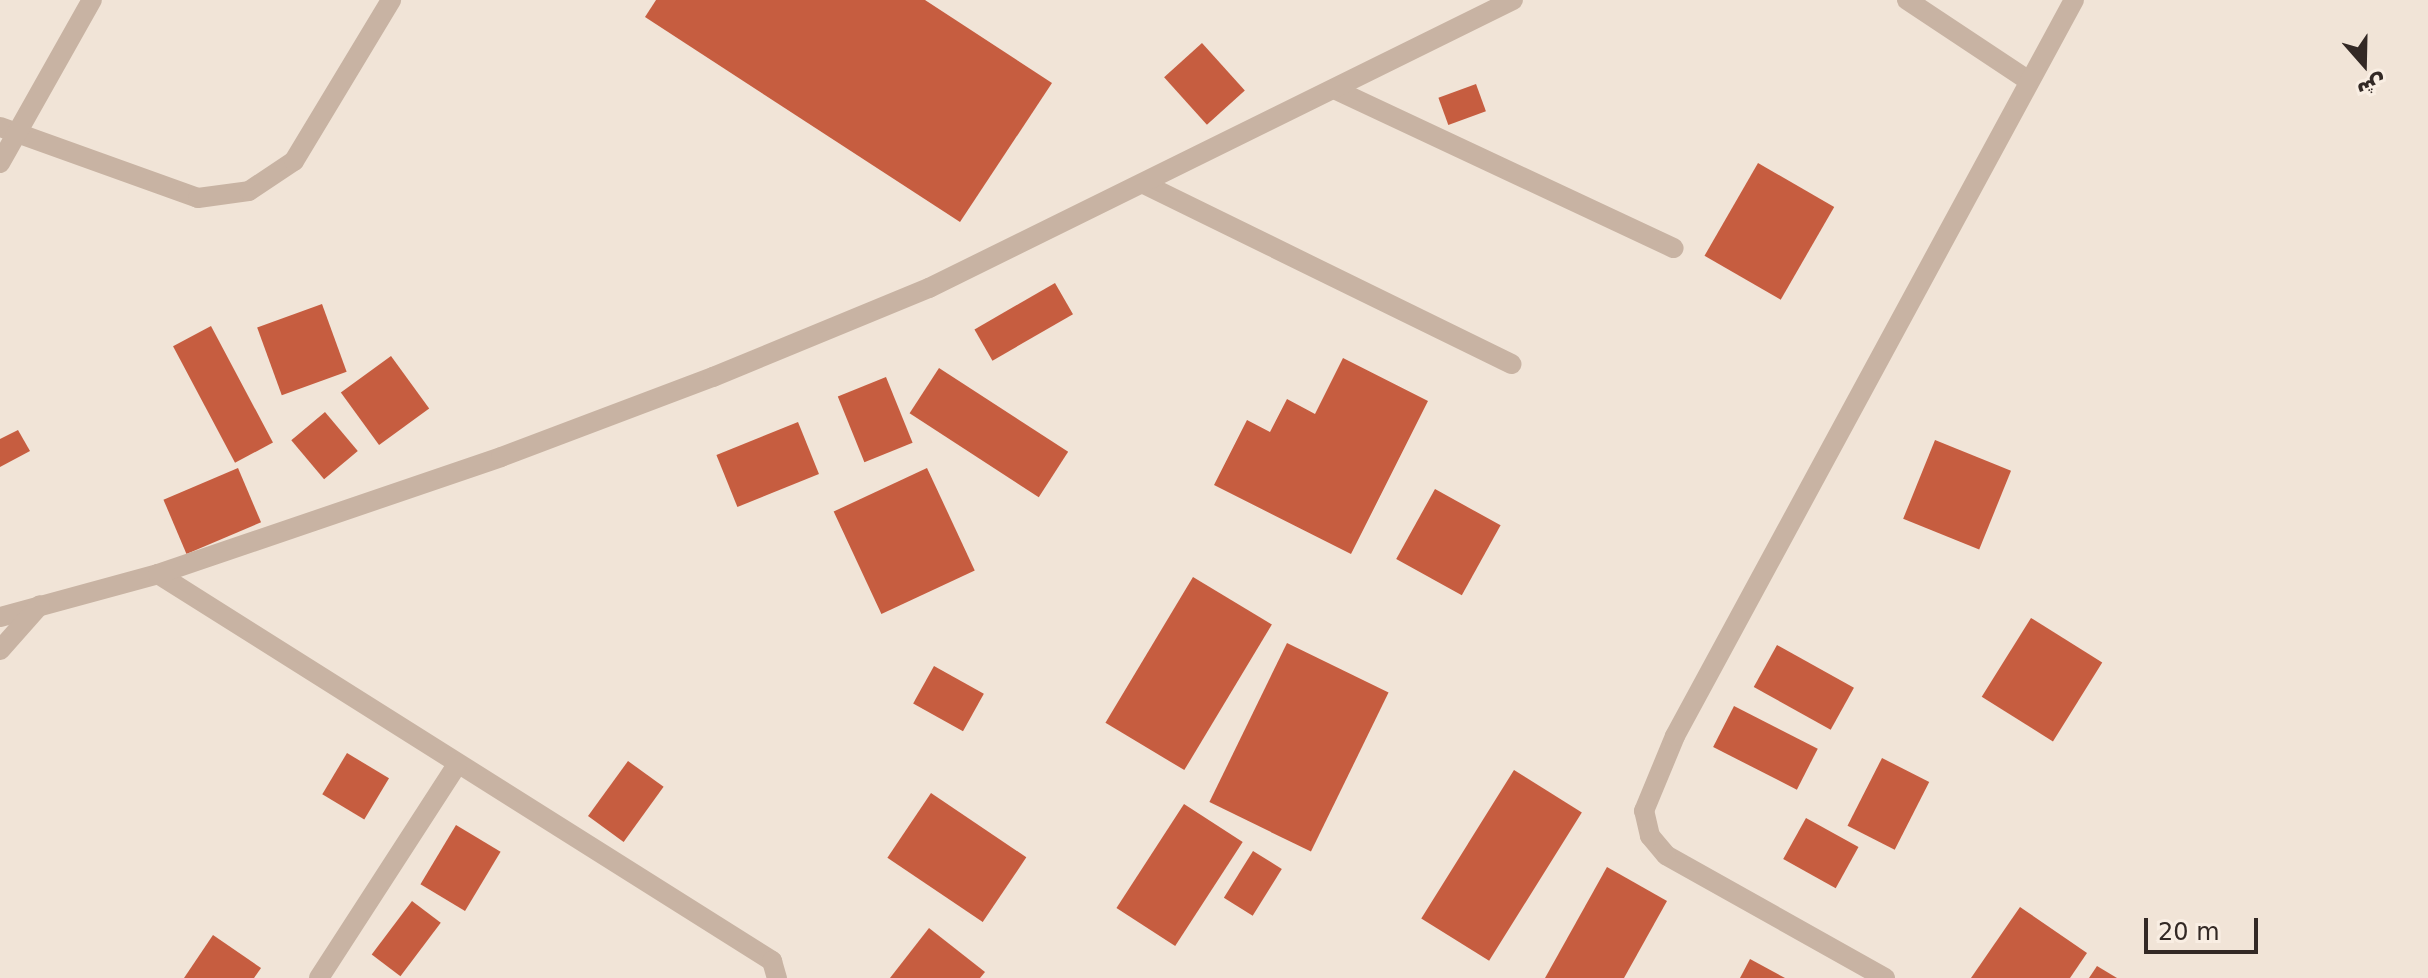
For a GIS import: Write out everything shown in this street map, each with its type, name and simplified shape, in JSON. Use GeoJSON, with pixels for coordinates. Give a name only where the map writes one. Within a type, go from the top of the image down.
{"type":"FeatureCollection","features":[{"type":"Feature","properties":{"kind":"street"},"geometry":{"type":"LineString","coordinates":[[0,163],[7,129],[92,0]]}},
{"type":"Feature","properties":{"kind":"street"},"geometry":{"type":"LineString","coordinates":[[7,129],[198,198],[249,191],[294,161],[391,0]]}},
{"type":"Feature","properties":{"kind":"street"},"geometry":{"type":"LineString","coordinates":[[0,617],[158,574],[501,457],[713,377],[929,288],[1146,185],[1513,0]]}},
{"type":"Feature","properties":{"kind":"street"},"geometry":{"type":"LineString","coordinates":[[1907,0],[2029,81]]}},
{"type":"Feature","properties":{"kind":"street"},"geometry":{"type":"LineString","coordinates":[[1885,978],[1666,855],[1650,836],[1644,811],[1675,736],[2074,0]]}},
{"type":"Feature","properties":{"kind":"street"},"geometry":{"type":"LineString","coordinates":[[1334,89],[1674,248]]}},
{"type":"Feature","properties":{"kind":"street"},"geometry":{"type":"LineString","coordinates":[[1146,185],[1512,364]]}},
{"type":"Feature","properties":{"kind":"street"},"geometry":{"type":"LineString","coordinates":[[158,574],[772,961],[777,978]]}},
{"type":"Feature","properties":{"kind":"street"},"geometry":{"type":"LineString","coordinates":[[0,650],[40,605]]}},
{"type":"Feature","properties":{"kind":"street"},"geometry":{"type":"LineString","coordinates":[[319,978],[457,765]]}},
{"type":"Feature","properties":{"kind":"building"},"geometry":{"type":"Polygon","coordinates":[[[656,0],[925,0],[1052,83],[960,222],[645,17],[656,0]]]}},
{"type":"Feature","properties":{"kind":"building"},"geometry":{"type":"Polygon","coordinates":[[[1202,43],[1245,91],[1207,125],[1164,77],[1202,43]]]}},
{"type":"Feature","properties":{"kind":"building"},"geometry":{"type":"Polygon","coordinates":[[[1476,84],[1486,111],[1448,125],[1438,98],[1476,84]]]}},
{"type":"Feature","properties":{"kind":"building"},"geometry":{"type":"Polygon","coordinates":[[[1758,163],[1834,207],[1781,300],[1704,256],[1758,163]]]}},
{"type":"Feature","properties":{"kind":"building"},"geometry":{"type":"Polygon","coordinates":[[[1055,283],[1073,314],[992,361],[974,330],[1055,283]]]}},
{"type":"Feature","properties":{"kind":"building"},"geometry":{"type":"Polygon","coordinates":[[[322,304],[347,372],[282,395],[257,328],[322,304]]]}},
{"type":"Feature","properties":{"kind":"building"},"geometry":{"type":"Polygon","coordinates":[[[211,326],[273,443],[235,463],[173,346],[211,326]]]}},
{"type":"Feature","properties":{"kind":"building"},"geometry":{"type":"Polygon","coordinates":[[[391,356],[429,409],[379,445],[341,392],[391,356]]]}},
{"type":"Feature","properties":{"kind":"building"},"geometry":{"type":"Polygon","coordinates":[[[1343,358],[1428,401],[1351,554],[1214,485],[1247,420],[1270,432],[1287,399],[1315,414],[1343,358]]]}},
{"type":"Feature","properties":{"kind":"building"},"geometry":{"type":"Polygon","coordinates":[[[939,368],[1068,452],[1039,497],[910,413],[939,368]]]}},
{"type":"Feature","properties":{"kind":"building"},"geometry":{"type":"Polygon","coordinates":[[[886,377],[913,443],[864,462],[838,396],[886,377]]]}},
{"type":"Feature","properties":{"kind":"building"},"geometry":{"type":"Polygon","coordinates":[[[325,412],[358,451],[324,479],[291,440],[325,412]]]}},
{"type":"Feature","properties":{"kind":"building"},"geometry":{"type":"Polygon","coordinates":[[[798,422],[819,474],[737,507],[716,455],[798,422]]]}},
{"type":"Feature","properties":{"kind":"building"},"geometry":{"type":"Polygon","coordinates":[[[18,430],[30,451],[0,467],[0,439],[18,430]]]}},
{"type":"Feature","properties":{"kind":"building"},"geometry":{"type":"Polygon","coordinates":[[[1935,440],[2011,471],[1979,550],[1903,519],[1935,440]]]}},
{"type":"Feature","properties":{"kind":"building"},"geometry":{"type":"Polygon","coordinates":[[[238,468],[261,522],[186,554],[163,500],[238,468]]]}},
{"type":"Feature","properties":{"kind":"building"},"geometry":{"type":"Polygon","coordinates":[[[927,468],[975,570],[881,614],[834,512],[927,468]]]}},
{"type":"Feature","properties":{"kind":"building"},"geometry":{"type":"Polygon","coordinates":[[[1435,489],[1501,525],[1462,595],[1396,559],[1435,489]]]}},
{"type":"Feature","properties":{"kind":"building"},"geometry":{"type":"Polygon","coordinates":[[[1193,577],[1272,624],[1184,770],[1105,723],[1193,577]]]}},
{"type":"Feature","properties":{"kind":"building"},"geometry":{"type":"Polygon","coordinates":[[[2031,618],[2102,663],[2053,741],[1982,697],[2031,618]]]}},
{"type":"Feature","properties":{"kind":"building"},"geometry":{"type":"Polygon","coordinates":[[[1287,643],[1389,693],[1311,852],[1209,802],[1287,643]]]}},
{"type":"Feature","properties":{"kind":"building"},"geometry":{"type":"Polygon","coordinates":[[[1777,645],[1854,688],[1831,730],[1754,687],[1777,645]]]}},
{"type":"Feature","properties":{"kind":"building"},"geometry":{"type":"Polygon","coordinates":[[[934,666],[984,694],[963,731],[913,704],[934,666]]]}},
{"type":"Feature","properties":{"kind":"building"},"geometry":{"type":"Polygon","coordinates":[[[1734,706],[1818,749],[1797,790],[1713,747],[1734,706]]]}},
{"type":"Feature","properties":{"kind":"building"},"geometry":{"type":"Polygon","coordinates":[[[347,753],[389,778],[364,819],[322,794],[347,753]]]}},
{"type":"Feature","properties":{"kind":"building"},"geometry":{"type":"Polygon","coordinates":[[[1882,758],[1929,782],[1895,850],[1847,826],[1882,758]]]}},
{"type":"Feature","properties":{"kind":"building"},"geometry":{"type":"Polygon","coordinates":[[[628,761],[664,787],[624,842],[588,816],[628,761]]]}},
{"type":"Feature","properties":{"kind":"building"},"geometry":{"type":"Polygon","coordinates":[[[1514,770],[1582,812],[1489,961],[1421,918],[1514,770]]]}},
{"type":"Feature","properties":{"kind":"building"},"geometry":{"type":"Polygon","coordinates":[[[931,793],[1026,857],[983,922],[887,858],[931,793]]]}},
{"type":"Feature","properties":{"kind":"building"},"geometry":{"type":"Polygon","coordinates":[[[1184,804],[1243,842],[1175,946],[1116,908],[1184,804]]]}},
{"type":"Feature","properties":{"kind":"building"},"geometry":{"type":"Polygon","coordinates":[[[1806,818],[1858,847],[1836,888],[1783,859],[1806,818]]]}},
{"type":"Feature","properties":{"kind":"building"},"geometry":{"type":"Polygon","coordinates":[[[456,825],[501,852],[465,911],[420,884],[456,825]]]}},
{"type":"Feature","properties":{"kind":"building"},"geometry":{"type":"Polygon","coordinates":[[[1253,851],[1282,869],[1253,916],[1224,898],[1253,851]]]}},
{"type":"Feature","properties":{"kind":"building"},"geometry":{"type":"Polygon","coordinates":[[[1607,867],[1667,901],[1624,978],[1545,978],[1607,867]]]}},
{"type":"Feature","properties":{"kind":"building"},"geometry":{"type":"Polygon","coordinates":[[[412,901],[441,923],[400,976],[372,955],[412,901]]]}},
{"type":"Feature","properties":{"kind":"building"},"geometry":{"type":"Polygon","coordinates":[[[2020,907],[2087,953],[2070,978],[1971,978],[2020,907]]]}},
{"type":"Feature","properties":{"kind":"building"},"geometry":{"type":"Polygon","coordinates":[[[929,928],[985,972],[980,978],[890,978],[929,928]]]}},
{"type":"Feature","properties":{"kind":"building"},"geometry":{"type":"Polygon","coordinates":[[[213,935],[261,968],[254,978],[184,978],[213,935]]]}},
{"type":"Feature","properties":{"kind":"building"},"geometry":{"type":"Polygon","coordinates":[[[1750,959],[1785,978],[1740,978],[1750,959]]]}},
{"type":"Feature","properties":{"kind":"building"},"geometry":{"type":"Polygon","coordinates":[[[2097,966],[2117,978],[2089,978],[2097,966]]]}}]}
